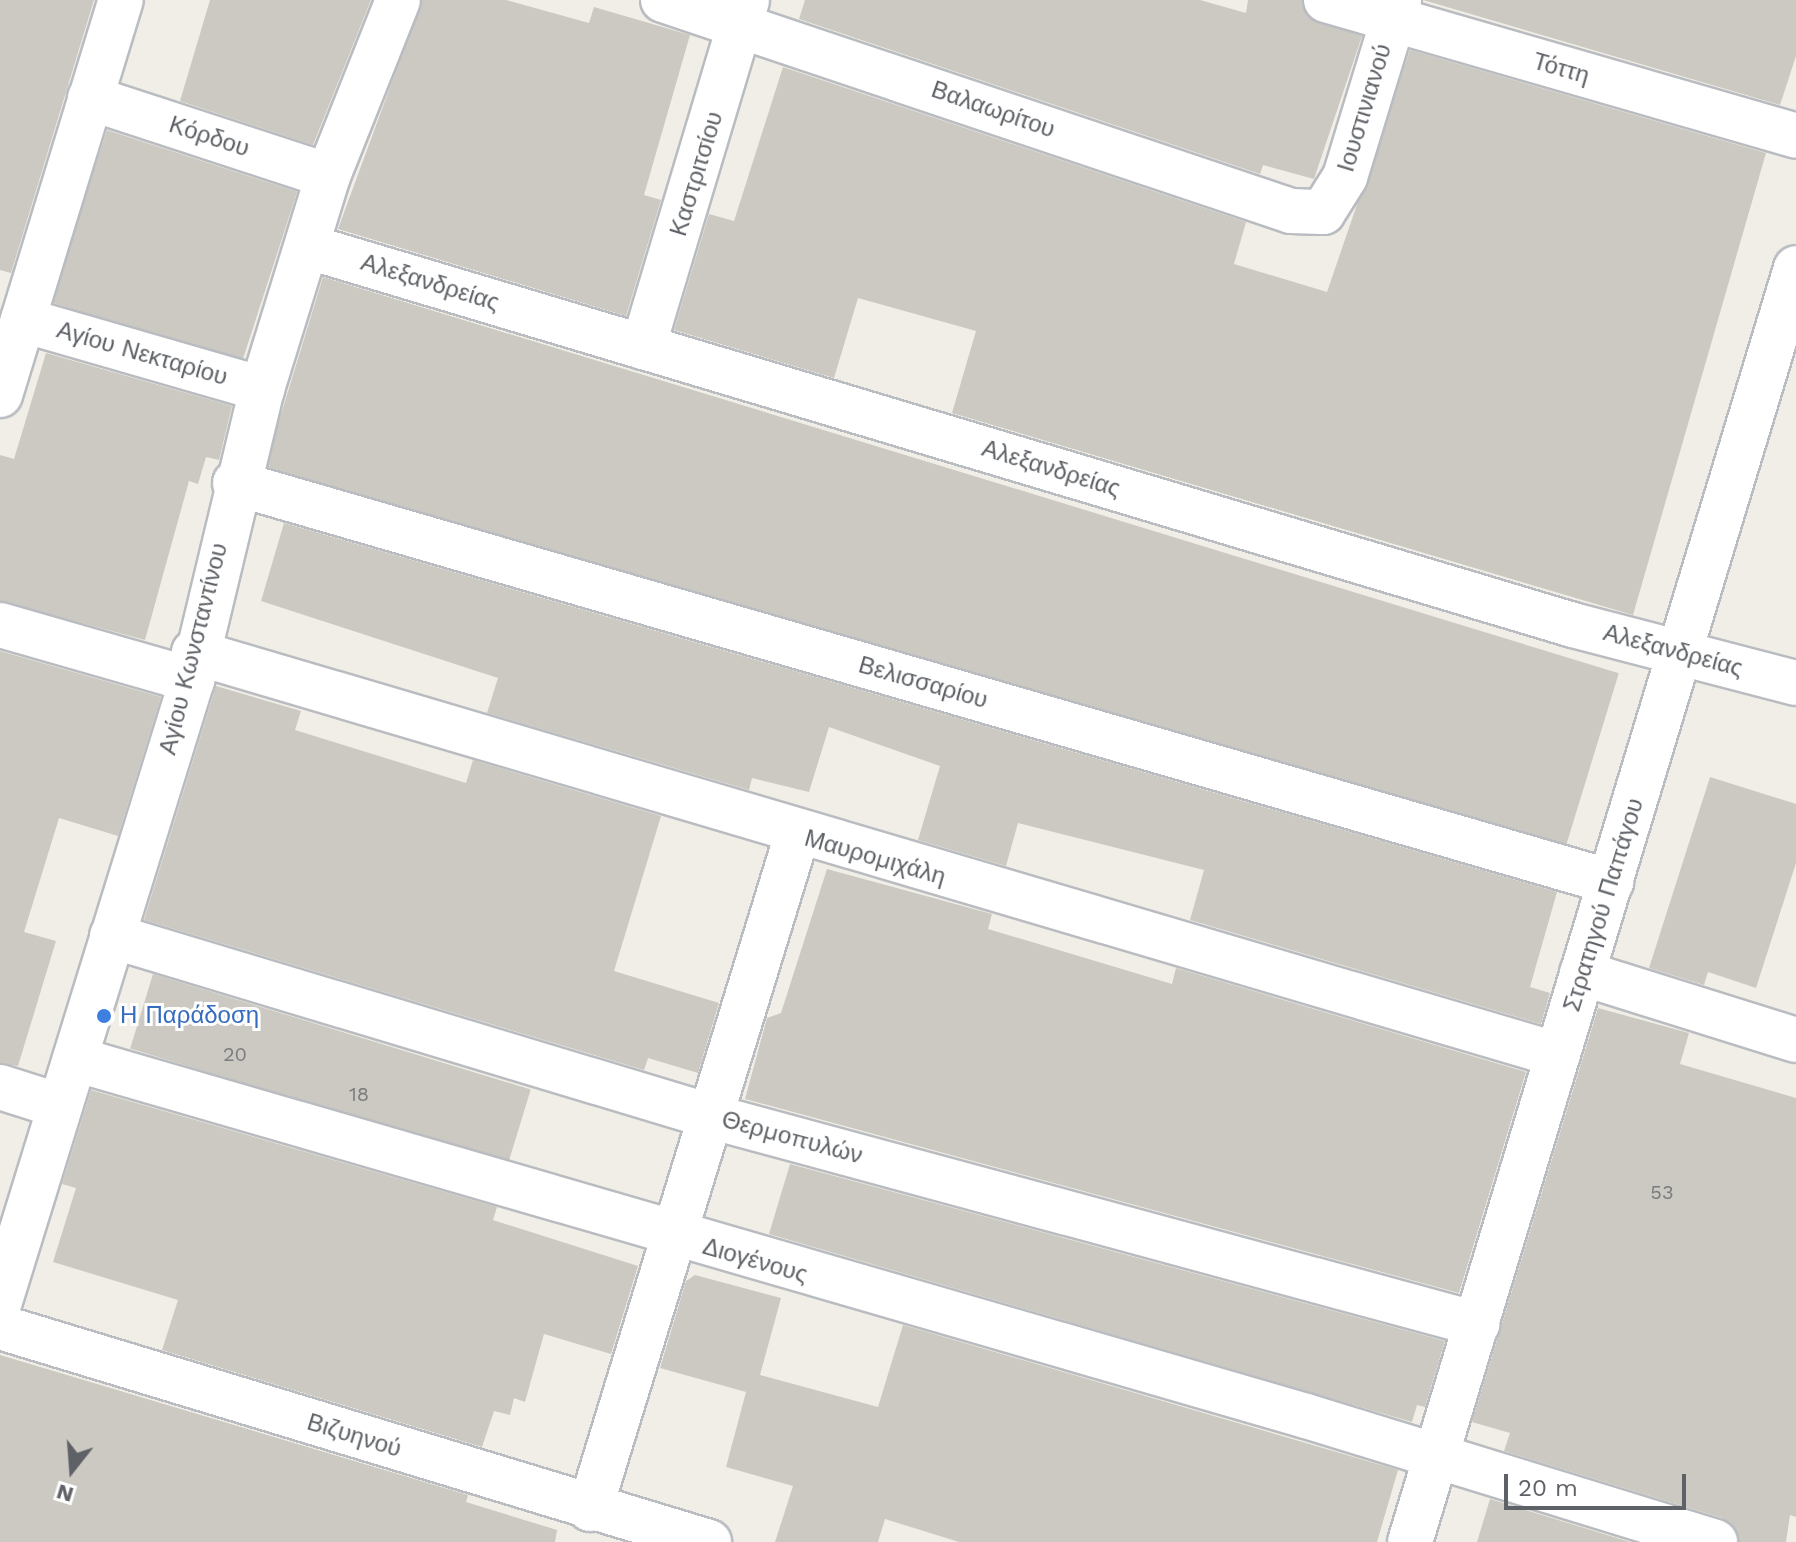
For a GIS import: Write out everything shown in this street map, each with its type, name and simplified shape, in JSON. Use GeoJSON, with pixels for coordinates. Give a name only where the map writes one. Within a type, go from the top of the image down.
{"type":"FeatureCollection","features":[{"type":"Feature","properties":{"kind":"street"},"geometry":{"type":"LineString","coordinates":[[0,395],[121,0]]}},
{"type":"Feature","properties":{"kind":"street","name":"Αγίου Κωνσταντίνου"},"geometry":{"type":"LineString","coordinates":[[0,1301],[193,666],[235,483],[262,389],[309,247],[328,176],[398,0]]}},
{"type":"Feature","properties":{"kind":"street","name":"Βαλαωρίτου"},"geometry":{"type":"LineString","coordinates":[[663,0],[744,12],[1291,211],[1323,212]]}},
{"type":"Feature","properties":{"kind":"street","name":"Τόττη"},"geometry":{"type":"LineString","coordinates":[[1326,0],[1396,10],[1796,136]]}},
{"type":"Feature","properties":{"kind":"street","name":"Ιουστινιανού"},"geometry":{"type":"LineString","coordinates":[[1323,212],[1345,177],[1396,10]]}},
{"type":"Feature","properties":{"kind":"street","name":"Καστριτσίου"},"geometry":{"type":"LineString","coordinates":[[643,347],[744,12]]}},
{"type":"Feature","properties":{"kind":"street","name":"Κόρδου"},"geometry":{"type":"LineString","coordinates":[[90,98],[328,176]]}},
{"type":"Feature","properties":{"kind":"street","name":"Αλεξανδρείας"},"geometry":{"type":"LineString","coordinates":[[309,247],[1680,652],[1796,683]]}},
{"type":"Feature","properties":{"kind":"street","name":"Στρατηγού Παπάγου"},"geometry":{"type":"LineString","coordinates":[[1410,1542],[1796,268]]}},
{"type":"Feature","properties":{"kind":"street","name":"Αγίου Νεκταρίου"},"geometry":{"type":"LineString","coordinates":[[23,320],[262,389]]}},
{"type":"Feature","properties":{"kind":"street","name":"Βελισσαρίου"},"geometry":{"type":"LineString","coordinates":[[235,483],[1611,882]]}},
{"type":"Feature","properties":{"kind":"street","name":"Μαυρομιχάλη"},"geometry":{"type":"LineString","coordinates":[[0,625],[193,666],[797,835],[1558,1055]]}},
{"type":"Feature","properties":{"kind":"street"},"geometry":{"type":"LineString","coordinates":[[590,1509],[713,1117],[797,835]]}},
{"type":"Feature","properties":{"kind":"street","name":"Θερμοπυλών"},"geometry":{"type":"LineString","coordinates":[[112,936],[713,1117],[1477,1324]]}},
{"type":"Feature","properties":{"kind":"street"},"geometry":{"type":"LineString","coordinates":[[1582,973],[1796,1040]]}},
{"type":"Feature","properties":{"kind":"street","name":"Διογένους"},"geometry":{"type":"LineString","coordinates":[[75,1059],[675,1239],[1436,1458],[1715,1542]]}},
{"type":"Feature","properties":{"kind":"street"},"geometry":{"type":"LineString","coordinates":[[0,1087],[60,1106]]}},
{"type":"Feature","properties":{"kind":"street","name":"Βιζυηνού"},"geometry":{"type":"LineString","coordinates":[[0,1327],[694,1540]]}},
{"type":"Feature","properties":{"kind":"building"},"geometry":{"type":"Polygon","coordinates":[[[0,0],[94,0],[11,273],[0,270],[0,0]]]}},
{"type":"Feature","properties":{"kind":"building"},"geometry":{"type":"Polygon","coordinates":[[[210,0],[371,0],[313,145],[180,101],[210,0]]]}},
{"type":"Feature","properties":{"kind":"building"},"geometry":{"type":"Polygon","coordinates":[[[422,0],[506,0],[589,23],[594,7],[690,35],[644,195],[661,200],[626,316],[338,229],[422,0]]]}},
{"type":"Feature","properties":{"kind":"building"},"geometry":{"type":"Polygon","coordinates":[[[805,0],[1200,0],[1246,13],[1248,0],[1302,0],[1309,18],[1362,36],[1314,179],[1263,165],[1260,174],[799,19],[805,0]]]}},
{"type":"Feature","properties":{"kind":"building"},"geometry":{"type":"Polygon","coordinates":[[[1423,0],[1796,0],[1796,56],[1780,105],[1423,0]]]}},
{"type":"Feature","properties":{"kind":"building"},"geometry":{"type":"Polygon","coordinates":[[[1410,50],[1766,153],[1633,615],[952,413],[976,331],[858,298],[834,378],[674,330],[709,214],[734,221],[783,67],[1246,222],[1234,264],[1327,292],[1410,50]]]}},
{"type":"Feature","properties":{"kind":"building"},"geometry":{"type":"Polygon","coordinates":[[[107,130],[297,192],[241,364],[51,302],[107,130]]]}},
{"type":"Feature","properties":{"kind":"building"},"geometry":{"type":"Polygon","coordinates":[[[323,277],[1619,673],[1561,863],[265,466],[323,277]]]}},
{"type":"Feature","properties":{"kind":"building"},"geometry":{"type":"Polygon","coordinates":[[[46,353],[232,406],[219,460],[206,457],[198,484],[189,481],[145,640],[0,601],[0,455],[14,459],[46,353]]]}},
{"type":"Feature","properties":{"kind":"building"},"geometry":{"type":"Polygon","coordinates":[[[284,523],[1557,892],[1530,987],[1550,993],[1541,1024],[1190,920],[1204,870],[1018,823],[1006,866],[918,840],[940,766],[829,727],[809,792],[752,778],[749,790],[487,713],[498,678],[261,601],[284,523]]]}},
{"type":"Feature","properties":{"kind":"building"},"geometry":{"type":"Polygon","coordinates":[[[0,651],[161,697],[118,836],[59,818],[24,932],[56,941],[18,1066],[0,1063],[0,651]]]}},
{"type":"Feature","properties":{"kind":"building"},"geometry":{"type":"Polygon","coordinates":[[[216,686],[301,711],[295,730],[466,783],[473,760],[661,816],[614,971],[719,1003],[698,1073],[648,1058],[644,1070],[144,920],[216,686]]]}},
{"type":"Feature","properties":{"kind":"building"},"geometry":{"type":"Polygon","coordinates":[[[1710,777],[1796,804],[1796,863],[1756,988],[1708,972],[1704,985],[1649,968],[1710,777]]]}},
{"type":"Feature","properties":{"kind":"building"},"geometry":{"type":"Polygon","coordinates":[[[827,869],[992,914],[988,929],[1172,984],[1176,968],[1526,1072],[1459,1293],[745,1099],[767,1018],[781,1013],[827,869]]]}},
{"type":"Feature","properties":{"kind":"building"},"geometry":{"type":"Polygon","coordinates":[[[153,974],[531,1089],[508,1164],[130,1049],[153,974]]]}},
{"type":"Feature","properties":{"kind":"building"},"geometry":{"type":"Polygon","coordinates":[[[1598,1008],[1689,1033],[1680,1064],[1796,1098],[1796,1517],[1790,1515],[1786,1542],[1739,1542],[1722,1518],[1504,1451],[1510,1433],[1472,1422],[1598,1008]]]}},
{"type":"Feature","properties":{"kind":"building"},"geometry":{"type":"Polygon","coordinates":[[[91,1090],[497,1207],[493,1220],[638,1266],[611,1354],[544,1334],[525,1402],[514,1398],[510,1415],[494,1411],[482,1447],[162,1350],[178,1300],[53,1262],[76,1188],[62,1184],[91,1090]]]}},
{"type":"Feature","properties":{"kind":"building"},"geometry":{"type":"Polygon","coordinates":[[[790,1164],[1445,1341],[1425,1407],[1417,1405],[1412,1422],[769,1234],[790,1164]]]}},
{"type":"Feature","properties":{"kind":"building"},"geometry":{"type":"Polygon","coordinates":[[[695,1275],[781,1298],[760,1375],[878,1407],[903,1325],[1398,1470],[1377,1542],[959,1542],[885,1519],[878,1542],[775,1542],[793,1486],[726,1467],[746,1392],[660,1368],[686,1281],[695,1275]]]}},
{"type":"Feature","properties":{"kind":"building"},"geometry":{"type":"Polygon","coordinates":[[[0,1355],[468,1495],[466,1502],[557,1530],[555,1542],[0,1542],[0,1355]]]}},
{"type":"Feature","properties":{"kind":"building"},"geometry":{"type":"Polygon","coordinates":[[[1490,1499],[1630,1542],[1477,1542],[1490,1499]]]}},
{"type":"Feature","properties":{"kind":"place","name":"Η Παράδοση"},"geometry":{"type":"Point","coordinates":[104,1016]}}]}
